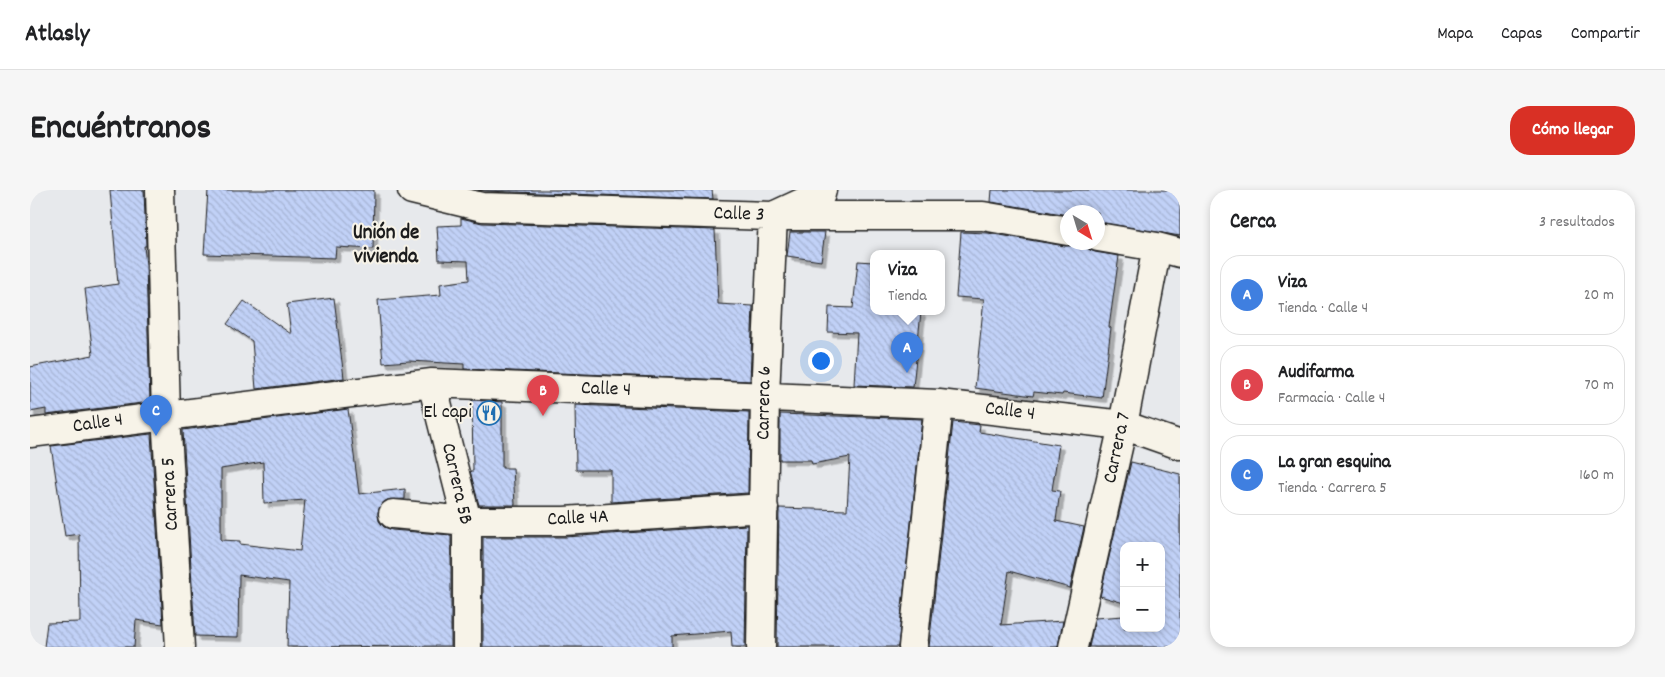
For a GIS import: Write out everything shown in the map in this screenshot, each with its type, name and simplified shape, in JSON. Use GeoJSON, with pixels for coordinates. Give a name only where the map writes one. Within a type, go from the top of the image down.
{"type":"FeatureCollection","features":[{"type":"Feature","properties":{"kind":"street","name":"Carrera 5"},"geometry":{"type":"LineString","coordinates":[[160,190],[166,415],[180,647]]}},
{"type":"Feature","properties":{"kind":"street","name":"Calle 3"},"geometry":{"type":"LineString","coordinates":[[412,190],[482,207],[773,216],[983,216],[1060,230]]}},
{"type":"Feature","properties":{"kind":"street"},"geometry":{"type":"LineString","coordinates":[[773,216],[821,194],[822,190]]}},
{"type":"Feature","properties":{"kind":"street","name":"Carrera 6"},"geometry":{"type":"LineString","coordinates":[[760,647],[765,396],[773,216]]}},
{"type":"Feature","properties":{"kind":"street"},"geometry":{"type":"LineString","coordinates":[[1105,237],[1169,250]]}},
{"type":"Feature","properties":{"kind":"street","name":"Carrera 7"},"geometry":{"type":"LineString","coordinates":[[1073,647],[1123,426],[1169,250]]}},
{"type":"Feature","properties":{"kind":"street","name":"Calle 4"},"geometry":{"type":"LineString","coordinates":[[30,433],[432,383],[939,404],[1123,426],[1180,446]]}},
{"type":"Feature","properties":{"kind":"street","name":"Carrera 5B"},"geometry":{"type":"LineString","coordinates":[[432,383],[467,521],[467,647]]}},
{"type":"Feature","properties":{"kind":"street"},"geometry":{"type":"LineString","coordinates":[[913,647],[939,404]]}},
{"type":"Feature","properties":{"kind":"street","name":"Calle 4A"},"geometry":{"type":"LineString","coordinates":[[393,514],[467,521],[564,521],[764,508]]}},
{"type":"Feature","properties":{"kind":"building"},"geometry":{"type":"Polygon","coordinates":[[[110,190],[144,190],[146,246],[144,246],[150,402],[46,415],[46,409],[30,412],[30,367],[93,355],[85,289],[118,284],[110,190]]]}},
{"type":"Feature","properties":{"kind":"building"},"geometry":{"type":"Polygon","coordinates":[[[208,190],[374,190],[373,249],[336,247],[335,258],[204,254],[208,190]]]}},
{"type":"Feature","properties":{"kind":"building"},"geometry":{"type":"Polygon","coordinates":[[[478,190],[712,190],[713,199],[484,191],[478,190]]]}},
{"type":"Feature","properties":{"kind":"building"},"geometry":{"type":"Polygon","coordinates":[[[992,190],[1180,190],[1180,236],[1105,223],[1105,205],[1060,205],[1060,214],[991,202],[992,190]]]}},
{"type":"Feature","properties":{"kind":"building"},"geometry":{"type":"Polygon","coordinates":[[[461,218],[482,223],[715,230],[718,304],[753,306],[750,381],[464,369],[464,364],[409,361],[383,363],[378,300],[441,295],[440,284],[469,280],[468,261],[439,260],[437,226],[461,225],[461,218]]]}},
{"type":"Feature","properties":{"kind":"building"},"geometry":{"type":"Polygon","coordinates":[[[790,232],[825,232],[821,261],[787,256],[790,232]]]}},
{"type":"Feature","properties":{"kind":"building"},"geometry":{"type":"Polygon","coordinates":[[[961,232],[988,233],[1060,245],[1060,250],[1090,250],[1119,256],[1102,398],[1063,393],[1062,395],[1034,392],[1033,396],[975,388],[984,299],[956,297],[961,232]]]}},
{"type":"Feature","properties":{"kind":"building"},"geometry":{"type":"Polygon","coordinates":[[[858,261],[870,262],[870,315],[921,315],[913,387],[854,385],[857,333],[828,332],[829,307],[853,308],[858,261]]]}},
{"type":"Feature","properties":{"kind":"building"},"geometry":{"type":"Polygon","coordinates":[[[334,298],[344,378],[256,389],[252,341],[227,324],[244,301],[291,334],[287,304],[334,298]]]}},
{"type":"Feature","properties":{"kind":"building"},"geometry":{"type":"Polygon","coordinates":[[[472,400],[502,402],[502,468],[513,468],[515,505],[479,505],[470,471],[473,471],[472,400]]]}},
{"type":"Feature","properties":{"kind":"building"},"geometry":{"type":"Polygon","coordinates":[[[575,405],[749,412],[748,493],[611,502],[611,470],[576,470],[575,405]]]}},
{"type":"Feature","properties":{"kind":"building"},"geometry":{"type":"Polygon","coordinates":[[[348,409],[359,494],[405,489],[405,499],[387,500],[381,505],[378,512],[379,521],[384,527],[392,530],[451,535],[451,646],[287,647],[289,582],[239,575],[238,637],[195,636],[183,430],[348,409]],[[263,462],[221,469],[221,540],[240,541],[240,544],[300,551],[305,500],[264,503],[263,462]]]}},
{"type":"Feature","properties":{"kind":"building"},"geometry":{"type":"Polygon","coordinates":[[[780,414],[922,419],[898,647],[777,647],[779,508],[847,510],[850,457],[812,464],[811,460],[780,460],[780,414]]]}},
{"type":"Feature","properties":{"kind":"building"},"geometry":{"type":"Polygon","coordinates":[[[953,422],[980,425],[979,432],[1059,445],[1052,490],[1060,491],[1056,521],[1084,527],[1070,588],[1009,571],[1001,625],[1063,621],[1058,647],[929,647],[953,422]]]}},
{"type":"Feature","properties":{"kind":"building"},"geometry":{"type":"Polygon","coordinates":[[[151,434],[163,624],[136,620],[134,647],[44,647],[47,623],[80,622],[79,534],[65,536],[51,446],[151,434]]]}},
{"type":"Feature","properties":{"kind":"building"},"geometry":{"type":"Polygon","coordinates":[[[1131,462],[1180,474],[1180,647],[1089,647],[1095,618],[1120,616],[1120,632],[1165,632],[1165,542],[1120,542],[1120,602],[1100,596],[1131,462]]]}},
{"type":"Feature","properties":{"kind":"building"},"geometry":{"type":"Polygon","coordinates":[[[747,525],[745,647],[732,647],[731,631],[672,636],[672,647],[483,647],[483,537],[565,537],[747,525]]]}},
{"type":"Feature","properties":{"kind":"place","name":"Viza"},"geometry":{"type":"Point","coordinates":[907,373]}},
{"type":"Feature","properties":{"kind":"place","name":"El capi"},"geometry":{"type":"Point","coordinates":[489,413]}},
{"type":"Feature","properties":{"kind":"place","name":"Audifarma"},"geometry":{"type":"Point","coordinates":[543,416]}},
{"type":"Feature","properties":{"kind":"place","name":"La gran esquina"},"geometry":{"type":"Point","coordinates":[156,436]}},
{"type":"Feature","properties":{"kind":"district","name":"Unión de vivienda"},"geometry":{"type":"Point","coordinates":[386,246]}}]}
